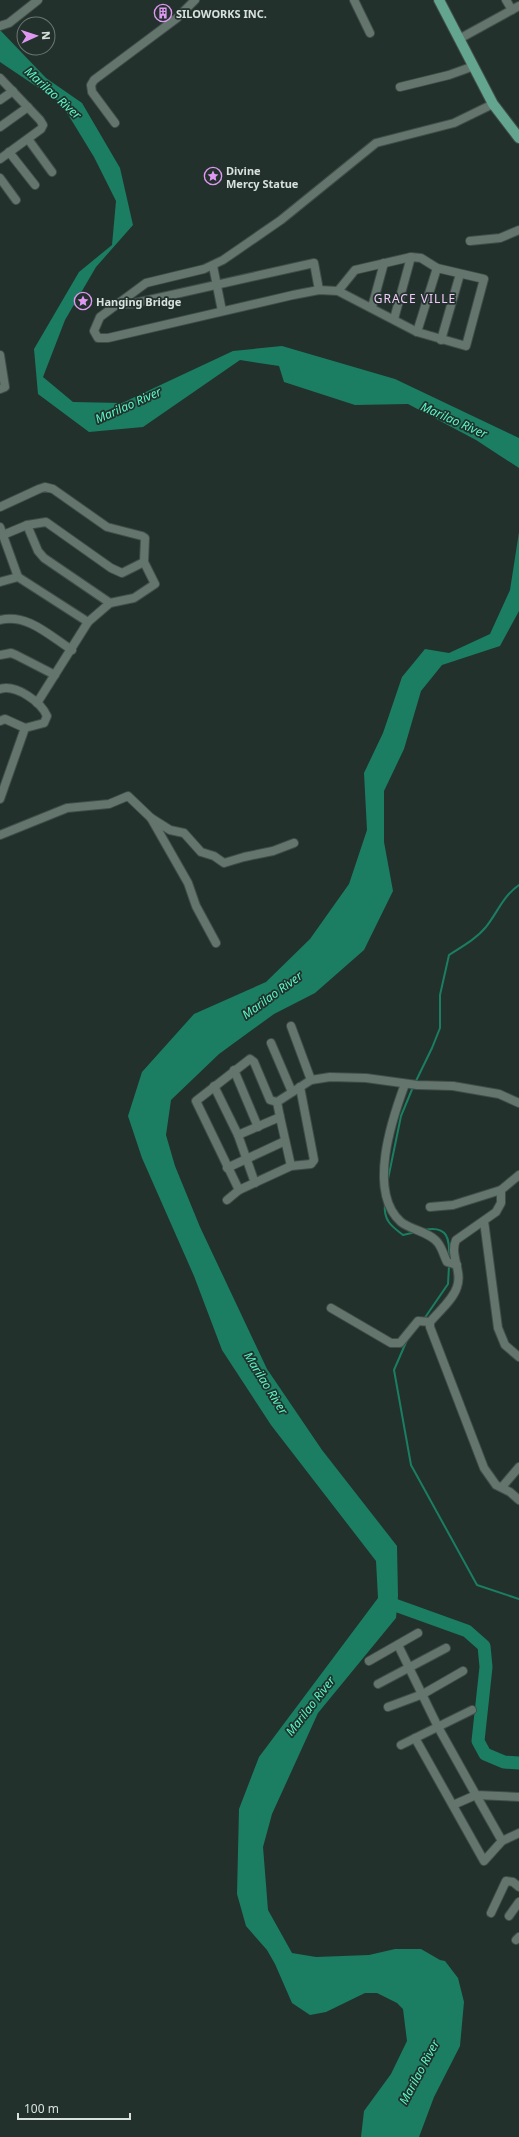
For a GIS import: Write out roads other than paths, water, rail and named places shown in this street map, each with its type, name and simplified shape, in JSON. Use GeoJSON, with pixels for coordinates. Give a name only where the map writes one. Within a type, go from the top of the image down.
{"type":"FeatureCollection","features":[{"type":"Feature","properties":{"kind":"main road"},"geometry":{"type":"LineString","coordinates":[[439,0],[493,104],[519,138]]}},
{"type":"Feature","properties":{"kind":"street"},"geometry":{"type":"LineString","coordinates":[[0,26],[9,23],[38,0]]}},
{"type":"Feature","properties":{"kind":"street"},"geometry":{"type":"LineString","coordinates":[[115,123],[92,92],[91,84],[94,80],[177,18],[195,0]]}},
{"type":"Feature","properties":{"kind":"street"},"geometry":{"type":"LineString","coordinates":[[354,0],[370,32]]}},
{"type":"Feature","properties":{"kind":"street"},"geometry":{"type":"LineString","coordinates":[[459,39],[515,8],[506,0]]}},
{"type":"Feature","properties":{"kind":"street"},"geometry":{"type":"LineString","coordinates":[[400,87],[449,75],[474,66]]}},
{"type":"Feature","properties":{"kind":"street"},"geometry":{"type":"LineString","coordinates":[[0,78],[14,91],[43,125],[41,129],[0,159]]}},
{"type":"Feature","properties":{"kind":"street"},"geometry":{"type":"LineString","coordinates":[[0,100],[14,91]]}},
{"type":"Feature","properties":{"kind":"street"},"geometry":{"type":"LineString","coordinates":[[338,291],[355,270],[384,262],[411,257],[421,258],[437,268],[484,279],[466,346],[417,332],[372,307],[338,291],[319,290],[108,338],[98,338],[94,331],[100,317],[146,284],[213,266],[281,220],[376,143],[454,123],[493,104]]}},
{"type":"Feature","properties":{"kind":"street"},"geometry":{"type":"LineString","coordinates":[[0,128],[28,107]]}},
{"type":"Feature","properties":{"kind":"street"},"geometry":{"type":"LineString","coordinates":[[28,139],[52,172]]}},
{"type":"Feature","properties":{"kind":"street"},"geometry":{"type":"LineString","coordinates":[[9,152],[35,185]]}},
{"type":"Feature","properties":{"kind":"street"},"geometry":{"type":"LineString","coordinates":[[0,178],[16,200]]}},
{"type":"Feature","properties":{"kind":"street"},"geometry":{"type":"LineString","coordinates":[[470,241],[500,238],[519,230]]}},
{"type":"Feature","properties":{"kind":"street"},"geometry":{"type":"LineString","coordinates":[[394,319],[411,257]]}},
{"type":"Feature","properties":{"kind":"street"},"geometry":{"type":"LineString","coordinates":[[372,307],[384,262]]}},
{"type":"Feature","properties":{"kind":"street"},"geometry":{"type":"LineString","coordinates":[[117,304],[131,304],[314,263],[319,290]]}},
{"type":"Feature","properties":{"kind":"street"},"geometry":{"type":"LineString","coordinates":[[213,266],[222,311]]}},
{"type":"Feature","properties":{"kind":"street"},"geometry":{"type":"LineString","coordinates":[[417,332],[437,268]]}},
{"type":"Feature","properties":{"kind":"street"},"geometry":{"type":"LineString","coordinates":[[441,340],[460,274]]}},
{"type":"Feature","properties":{"kind":"street"},"geometry":{"type":"LineString","coordinates":[[0,355],[3,388]]}},
{"type":"Feature","properties":{"kind":"street"},"geometry":{"type":"LineString","coordinates":[[0,507],[39,489],[50,488],[107,527],[145,538],[144,562],[154,579],[155,584],[134,598],[110,603],[88,622],[38,703]]}},
{"type":"Feature","properties":{"kind":"street"},"geometry":{"type":"LineString","coordinates":[[3,536],[27,525],[39,522],[51,524],[111,568],[122,573],[144,562]]}},
{"type":"Feature","properties":{"kind":"street"},"geometry":{"type":"LineString","coordinates":[[27,525],[38,551],[44,558],[110,603]]}},
{"type":"Feature","properties":{"kind":"street"},"geometry":{"type":"LineString","coordinates":[[0,527],[18,577],[88,622]]}},
{"type":"Feature","properties":{"kind":"street"},"geometry":{"type":"LineString","coordinates":[[0,582],[18,577]]}},
{"type":"Feature","properties":{"kind":"street"},"geometry":{"type":"LineString","coordinates":[[0,620],[13,618],[26,620],[72,650]]}},
{"type":"Feature","properties":{"kind":"street"},"geometry":{"type":"LineString","coordinates":[[0,656],[11,653],[16,654],[55,675]]}},
{"type":"Feature","properties":{"kind":"street"},"geometry":{"type":"LineString","coordinates":[[0,688],[12,688],[38,703],[48,716],[44,722],[26,728],[1,717]]}},
{"type":"Feature","properties":{"kind":"street"},"geometry":{"type":"LineString","coordinates":[[0,799],[3,777],[26,728]]}},
{"type":"Feature","properties":{"kind":"street"},"geometry":{"type":"LineString","coordinates":[[0,835],[67,808],[109,804],[128,796],[151,818],[170,830],[184,833],[201,852],[214,856],[224,863],[274,851],[294,843]]}},
{"type":"Feature","properties":{"kind":"street"},"geometry":{"type":"LineString","coordinates":[[151,818],[188,883],[196,906],[216,943]]}},
{"type":"Feature","properties":{"kind":"street"},"geometry":{"type":"LineString","coordinates":[[290,1026],[311,1080]]}},
{"type":"Feature","properties":{"kind":"street"},"geometry":{"type":"LineString","coordinates":[[271,1043],[292,1092]]}},
{"type":"Feature","properties":{"kind":"street"},"geometry":{"type":"LineString","coordinates":[[239,1190],[227,1168],[196,1101],[247,1060],[253,1060],[270,1100],[277,1102],[311,1080],[330,1077],[347,1077],[385,1080],[411,1085],[453,1086],[499,1094],[519,1103]]}},
{"type":"Feature","properties":{"kind":"street"},"geometry":{"type":"LineString","coordinates":[[234,1070],[258,1127]]}},
{"type":"Feature","properties":{"kind":"street"},"geometry":{"type":"LineString","coordinates":[[411,1085],[397,1106],[386,1157],[384,1178],[386,1198],[392,1211],[401,1222],[439,1243],[447,1262],[456,1265]]}},
{"type":"Feature","properties":{"kind":"street"},"geometry":{"type":"LineString","coordinates":[[214,1086],[238,1135],[255,1183]]}},
{"type":"Feature","properties":{"kind":"street"},"geometry":{"type":"LineString","coordinates":[[227,1200],[239,1190],[291,1166],[311,1164],[314,1160],[300,1087]]}},
{"type":"Feature","properties":{"kind":"street"},"geometry":{"type":"LineString","coordinates":[[277,1102],[291,1166]]}},
{"type":"Feature","properties":{"kind":"street"},"geometry":{"type":"LineString","coordinates":[[238,1135],[280,1117]]}},
{"type":"Feature","properties":{"kind":"street"},"geometry":{"type":"LineString","coordinates":[[227,1168],[285,1141]]}},
{"type":"Feature","properties":{"kind":"street"},"geometry":{"type":"LineString","coordinates":[[430,1207],[453,1206],[501,1190],[519,1175]]}},
{"type":"Feature","properties":{"kind":"street"},"geometry":{"type":"LineString","coordinates":[[501,1190],[501,1203],[496,1212],[456,1240],[453,1246],[459,1276],[457,1287],[454,1294],[430,1322],[431,1330],[484,1468],[496,1485],[502,1487],[519,1500]]}},
{"type":"Feature","properties":{"kind":"street"},"geometry":{"type":"LineString","coordinates":[[484,1221],[498,1328],[505,1345],[519,1357]]}},
{"type":"Feature","properties":{"kind":"street"},"geometry":{"type":"LineString","coordinates":[[331,1308],[396,1344],[400,1342],[418,1321],[430,1322]]}},
{"type":"Feature","properties":{"kind":"street"},"geometry":{"type":"LineString","coordinates":[[502,1487],[519,1467]]}},
{"type":"Feature","properties":{"kind":"street"},"geometry":{"type":"LineString","coordinates":[[369,1661],[418,1633]]}},
{"type":"Feature","properties":{"kind":"street"},"geometry":{"type":"LineString","coordinates":[[398,1645],[438,1727],[502,1841]]}},
{"type":"Feature","properties":{"kind":"street"},"geometry":{"type":"LineString","coordinates":[[378,1684],[446,1648]]}},
{"type":"Feature","properties":{"kind":"street"},"geometry":{"type":"LineString","coordinates":[[388,1707],[423,1694],[462,1671]]}},
{"type":"Feature","properties":{"kind":"street"},"geometry":{"type":"LineString","coordinates":[[401,1746],[472,1710]]}},
{"type":"Feature","properties":{"kind":"street"},"geometry":{"type":"LineString","coordinates":[[415,1738],[484,1861],[502,1841],[519,1833]]}},
{"type":"Feature","properties":{"kind":"street"},"geometry":{"type":"LineString","coordinates":[[453,1805],[476,1795],[519,1796]]}},
{"type":"Feature","properties":{"kind":"street"},"geometry":{"type":"LineString","coordinates":[[490,1913],[506,1881],[513,1882],[519,1887]]}},
{"type":"Feature","properties":{"kind":"street"},"geometry":{"type":"LineString","coordinates":[[509,1916],[519,1902]]}},
{"type":"Feature","properties":{"kind":"water","name":"Marilao River"},"geometry":{"type":"Polygon","coordinates":[[[0,30],[16,47],[16,56],[25,56],[46,78],[82,103],[120,168],[133,225],[96,267],[65,320],[43,377],[73,402],[122,403],[233,351],[282,346],[395,379],[519,438],[519,468],[476,440],[408,404],[355,405],[284,382],[279,366],[240,360],[143,427],[89,432],[38,394],[34,349],[79,272],[112,245],[116,201],[94,157],[61,103],[0,62],[0,30]]]}},
{"type":"Feature","properties":{"kind":"water","name":"Marilao River"},"geometry":{"type":"Polygon","coordinates":[[[519,532],[519,611],[500,646],[442,665],[421,691],[404,749],[384,791],[384,842],[393,891],[364,950],[315,993],[274,1014],[219,1054],[171,1100],[166,1135],[175,1166],[200,1227],[267,1369],[322,1450],[397,1546],[398,1596],[396,1618],[318,1713],[272,1814],[263,1847],[268,1910],[292,1953],[316,1957],[369,1955],[395,1949],[421,1949],[440,1960],[445,1961],[458,1978],[464,2002],[460,2046],[434,2097],[419,2137],[361,2137],[364,2111],[391,2074],[407,2041],[403,2009],[397,2003],[377,1993],[365,1993],[326,2012],[310,2015],[292,2003],[275,1964],[267,1950],[246,1926],[237,1894],[239,1809],[259,1757],[378,1598],[376,1561],[271,1425],[222,1350],[194,1276],[142,1158],[128,1116],[142,1072],[194,1014],[266,982],[310,939],[349,884],[367,830],[364,773],[383,733],[402,677],[425,649],[449,653],[490,634],[510,590],[519,532]]]}},
{"type":"Feature","properties":{"kind":"waterway"},"geometry":{"type":"LineString","coordinates":[[415,1083],[440,1028],[440,995],[449,955],[478,935],[490,922],[509,894],[519,885]]}},
{"type":"Feature","properties":{"kind":"waterway"},"geometry":{"type":"LineString","coordinates":[[388,1179],[401,1116],[413,1087]]}},
{"type":"Feature","properties":{"kind":"waterway"},"geometry":{"type":"LineString","coordinates":[[385,1203],[385,1214],[395,1229],[403,1235],[416,1232]]}},
{"type":"Feature","properties":{"kind":"waterway"},"geometry":{"type":"LineString","coordinates":[[424,1230],[438,1230],[446,1235],[449,1245],[449,1259]]}},
{"type":"Feature","properties":{"kind":"waterway"},"geometry":{"type":"LineString","coordinates":[[424,1319],[448,1284],[449,1266]]}},
{"type":"Feature","properties":{"kind":"waterway"},"geometry":{"type":"LineString","coordinates":[[407,1340],[394,1370],[411,1465],[477,1585],[519,1599]]}},
{"type":"Feature","properties":{"kind":"waterway"},"geometry":{"type":"LineString","coordinates":[[389,1592],[392,1604],[467,1631],[484,1646],[486,1667],[478,1741],[485,1754],[504,1762],[519,1763]]}},
{"type":"Feature","properties":{"kind":"place","name":"SILOWORKS INC."},"geometry":{"type":"Point","coordinates":[163,13]}},
{"type":"Feature","properties":{"kind":"place","name":"Divine Mercy Statue"},"geometry":{"type":"Point","coordinates":[213,176]}},
{"type":"Feature","properties":{"kind":"place","name":"Hanging Bridge"},"geometry":{"type":"Point","coordinates":[83,301]}},
{"type":"Feature","properties":{"kind":"district","name":"GRACE VILLE"},"geometry":{"type":"Point","coordinates":[415,298]}}]}
